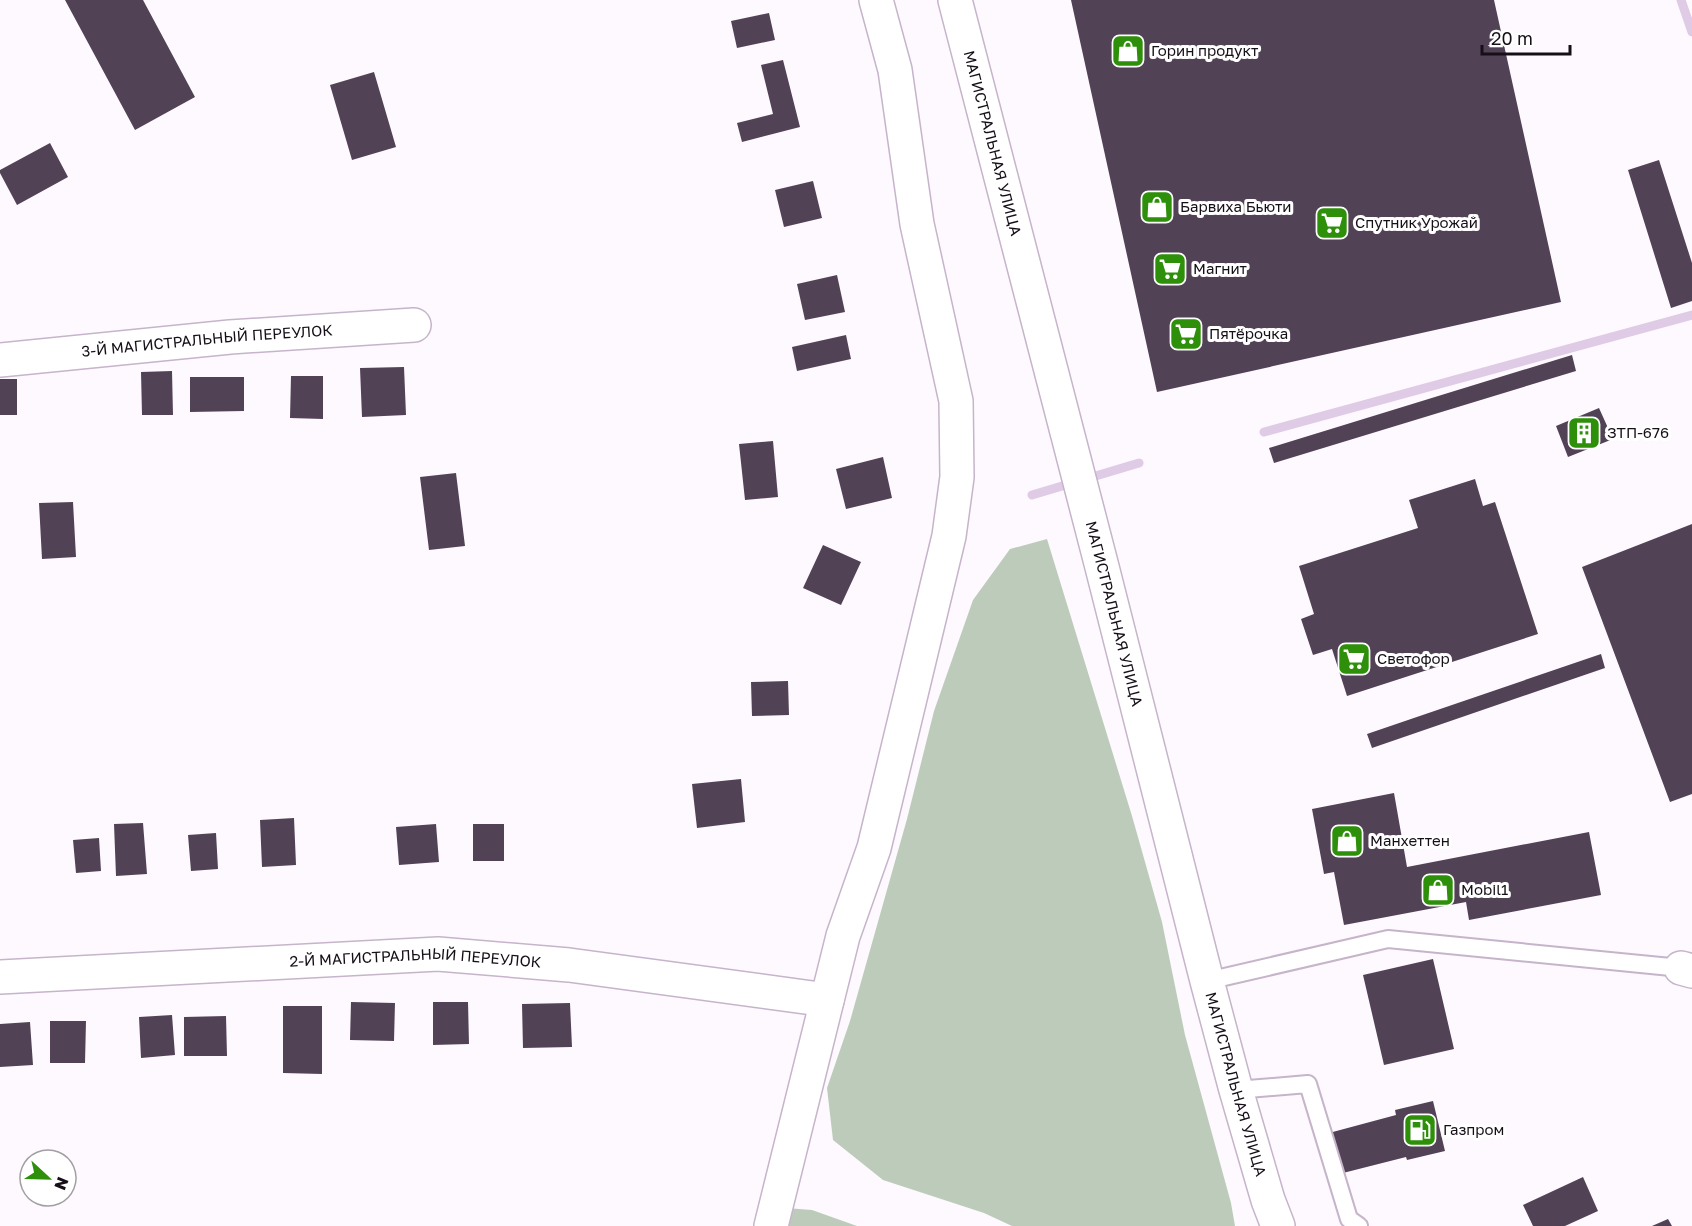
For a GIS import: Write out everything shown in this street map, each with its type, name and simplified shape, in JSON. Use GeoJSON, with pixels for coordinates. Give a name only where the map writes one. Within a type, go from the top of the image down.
{"type":"FeatureCollection","features":[{"type":"Feature","properties":{"kind":"street"},"geometry":{"type":"LineString","coordinates":[[771,1226],[843,936],[874,848],[949,536],[957,477],[956,401],[917,224],[895,70],[876,0]]}},
{"type":"Feature","properties":{"kind":"street","name":"МАГИСТРАЛЬНАЯ УЛИЦА"},"geometry":{"type":"LineString","coordinates":[[955,0],[1207,981],[1236,1090],[1268,1200],[1278,1226]]}},
{"type":"Feature","properties":{"kind":"street","name":"3-Й МАГИСТРАЛЬНЫЙ ПЕРЕУЛОК"},"geometry":{"type":"LineString","coordinates":[[0,360],[230,337],[414,325]]}},
{"type":"Feature","properties":{"kind":"street","name":"2-Й МАГИСТРАЛЬНЫЙ ПЕРЕУЛОК"},"geometry":{"type":"LineString","coordinates":[[0,977],[438,954],[569,966],[827,1000]]}},
{"type":"Feature","properties":{"kind":"lane"},"geometry":{"type":"LineString","coordinates":[[1207,981],[1388,939],[1687,969]]}},
{"type":"Feature","properties":{"kind":"lane"},"geometry":{"type":"LineString","coordinates":[[1236,1090],[1308,1084],[1351,1224]]}},
{"type":"Feature","properties":{"kind":"green space"},"geometry":{"type":"Polygon","coordinates":[[[1047,539],[1162,922],[1185,1035],[1231,1203],[1235,1226],[1012,1226],[984,1213],[883,1180],[833,1140],[827,1088],[850,1021],[907,819],[934,711],[973,600],[1010,549],[1047,539]]]}},
{"type":"Feature","properties":{"kind":"green space"},"geometry":{"type":"Polygon","coordinates":[[[786,1208],[812,1210],[857,1226],[781,1226],[786,1208]]]}},
{"type":"Feature","properties":{"kind":"building"},"geometry":{"type":"Polygon","coordinates":[[[65,0],[143,0],[195,97],[135,130],[65,0]]]}},
{"type":"Feature","properties":{"kind":"building","name":"Спутник Урожай"},"geometry":{"type":"Polygon","coordinates":[[[1071,0],[1494,0],[1561,302],[1157,392],[1071,0]]]}},
{"type":"Feature","properties":{"kind":"building"},"geometry":{"type":"Polygon","coordinates":[[[769,13],[775,40],[737,48],[731,21],[769,13]]]}},
{"type":"Feature","properties":{"kind":"building"},"geometry":{"type":"Polygon","coordinates":[[[783,60],[800,127],[742,142],[737,123],[773,114],[761,65],[783,60]]]}},
{"type":"Feature","properties":{"kind":"building"},"geometry":{"type":"Polygon","coordinates":[[[374,72],[396,147],[352,160],[330,85],[374,72]]]}},
{"type":"Feature","properties":{"kind":"building"},"geometry":{"type":"Polygon","coordinates":[[[50,143],[68,177],[17,205],[0,170],[50,143]]]}},
{"type":"Feature","properties":{"kind":"building"},"geometry":{"type":"Polygon","coordinates":[[[1659,160],[1692,263],[1692,301],[1671,308],[1628,170],[1659,160]]]}},
{"type":"Feature","properties":{"kind":"building"},"geometry":{"type":"Polygon","coordinates":[[[813,181],[822,218],[784,227],[775,190],[813,181]]]}},
{"type":"Feature","properties":{"kind":"building"},"geometry":{"type":"Polygon","coordinates":[[[837,275],[845,312],[805,320],[797,284],[837,275]]]}},
{"type":"Feature","properties":{"kind":"building"},"geometry":{"type":"Polygon","coordinates":[[[846,335],[851,359],[797,371],[792,347],[846,335]]]}},
{"type":"Feature","properties":{"kind":"building"},"geometry":{"type":"Polygon","coordinates":[[[1572,355],[1576,371],[1274,463],[1269,448],[1572,355]]]}},
{"type":"Feature","properties":{"kind":"building"},"geometry":{"type":"Polygon","coordinates":[[[404,367],[406,415],[362,417],[360,368],[404,367]]]}},
{"type":"Feature","properties":{"kind":"building"},"geometry":{"type":"Polygon","coordinates":[[[172,371],[173,415],[142,415],[141,372],[172,371]]]}},
{"type":"Feature","properties":{"kind":"building"},"geometry":{"type":"Polygon","coordinates":[[[291,376],[323,376],[323,419],[290,418],[291,376]]]}},
{"type":"Feature","properties":{"kind":"building"},"geometry":{"type":"Polygon","coordinates":[[[190,377],[244,377],[244,411],[190,412],[190,377]]]}},
{"type":"Feature","properties":{"kind":"building"},"geometry":{"type":"Polygon","coordinates":[[[0,379],[17,379],[17,415],[0,415],[0,379]]]}},
{"type":"Feature","properties":{"kind":"building","name":"ЗТП-676"},"geometry":{"type":"Polygon","coordinates":[[[1599,408],[1613,439],[1568,457],[1556,426],[1599,408]]]}},
{"type":"Feature","properties":{"kind":"building"},"geometry":{"type":"Polygon","coordinates":[[[773,441],[778,497],[745,500],[739,444],[773,441]]]}},
{"type":"Feature","properties":{"kind":"building"},"geometry":{"type":"Polygon","coordinates":[[[883,457],[892,498],[846,509],[836,469],[883,457]]]}},
{"type":"Feature","properties":{"kind":"building"},"geometry":{"type":"Polygon","coordinates":[[[456,473],[465,546],[429,550],[420,477],[456,473]]]}},
{"type":"Feature","properties":{"kind":"building"},"geometry":{"type":"Polygon","coordinates":[[[1475,479],[1483,506],[1495,502],[1538,634],[1347,696],[1332,649],[1313,655],[1301,619],[1314,614],[1299,566],[1418,528],[1409,500],[1475,479]]]}},
{"type":"Feature","properties":{"kind":"building"},"geometry":{"type":"Polygon","coordinates":[[[73,502],[76,557],[42,559],[39,503],[73,502]]]}},
{"type":"Feature","properties":{"kind":"building"},"geometry":{"type":"Polygon","coordinates":[[[1692,524],[1692,794],[1670,802],[1582,567],[1692,524]]]}},
{"type":"Feature","properties":{"kind":"building"},"geometry":{"type":"Polygon","coordinates":[[[823,545],[861,562],[841,605],[803,588],[823,545]]]}},
{"type":"Feature","properties":{"kind":"building"},"geometry":{"type":"Polygon","coordinates":[[[1601,654],[1605,668],[1372,748],[1367,734],[1601,654]]]}},
{"type":"Feature","properties":{"kind":"building"},"geometry":{"type":"Polygon","coordinates":[[[788,681],[789,715],[752,716],[751,682],[788,681]]]}},
{"type":"Feature","properties":{"kind":"building"},"geometry":{"type":"Polygon","coordinates":[[[741,779],[745,822],[697,828],[692,784],[741,779]]]}},
{"type":"Feature","properties":{"kind":"building"},"geometry":{"type":"Polygon","coordinates":[[[1394,793],[1407,867],[1589,832],[1601,895],[1469,920],[1466,902],[1344,925],[1334,872],[1324,874],[1312,809],[1394,793]]]}},
{"type":"Feature","properties":{"kind":"building"},"geometry":{"type":"Polygon","coordinates":[[[294,818],[296,865],[262,867],[260,820],[294,818]]]}},
{"type":"Feature","properties":{"kind":"building"},"geometry":{"type":"Polygon","coordinates":[[[143,823],[147,874],[116,876],[114,824],[143,823]]]}},
{"type":"Feature","properties":{"kind":"building"},"geometry":{"type":"Polygon","coordinates":[[[436,824],[439,862],[399,865],[396,827],[436,824]]]}},
{"type":"Feature","properties":{"kind":"building"},"geometry":{"type":"Polygon","coordinates":[[[473,824],[504,824],[504,861],[473,861],[473,824]]]}},
{"type":"Feature","properties":{"kind":"building"},"geometry":{"type":"Polygon","coordinates":[[[216,833],[218,869],[191,871],[188,835],[216,833]]]}},
{"type":"Feature","properties":{"kind":"building"},"geometry":{"type":"Polygon","coordinates":[[[99,838],[101,871],[76,873],[73,840],[99,838]]]}},
{"type":"Feature","properties":{"kind":"building"},"geometry":{"type":"Polygon","coordinates":[[[1433,959],[1454,1049],[1384,1065],[1363,975],[1433,959]]]}},
{"type":"Feature","properties":{"kind":"building"},"geometry":{"type":"Polygon","coordinates":[[[351,1002],[395,1003],[394,1041],[350,1040],[351,1002]]]}},
{"type":"Feature","properties":{"kind":"building"},"geometry":{"type":"Polygon","coordinates":[[[433,1002],[468,1002],[469,1044],[433,1045],[433,1002]]]}},
{"type":"Feature","properties":{"kind":"building"},"geometry":{"type":"Polygon","coordinates":[[[570,1003],[572,1047],[523,1048],[522,1004],[570,1003]]]}},
{"type":"Feature","properties":{"kind":"building"},"geometry":{"type":"Polygon","coordinates":[[[283,1006],[322,1006],[322,1074],[283,1073],[283,1006]]]}},
{"type":"Feature","properties":{"kind":"building"},"geometry":{"type":"Polygon","coordinates":[[[172,1015],[175,1055],[141,1058],[139,1017],[172,1015]]]}},
{"type":"Feature","properties":{"kind":"building"},"geometry":{"type":"Polygon","coordinates":[[[226,1016],[227,1056],[184,1056],[184,1017],[226,1016]]]}},
{"type":"Feature","properties":{"kind":"building"},"geometry":{"type":"Polygon","coordinates":[[[50,1021],[86,1021],[85,1063],[50,1063],[50,1021]]]}},
{"type":"Feature","properties":{"kind":"building"},"geometry":{"type":"Polygon","coordinates":[[[30,1022],[33,1065],[0,1067],[0,1024],[30,1022]]]}},
{"type":"Feature","properties":{"kind":"building"},"geometry":{"type":"Polygon","coordinates":[[[1433,1101],[1445,1151],[1407,1160],[1406,1157],[1339,1174],[1329,1133],[1396,1115],[1395,1110],[1433,1101]]]}},
{"type":"Feature","properties":{"kind":"building"},"geometry":{"type":"Polygon","coordinates":[[[1583,1177],[1598,1211],[1565,1226],[1533,1226],[1523,1205],[1583,1177]]]}},
{"type":"Feature","properties":{"kind":"building"},"geometry":{"type":"Polygon","coordinates":[[[1668,1219],[1672,1226],[1652,1226],[1668,1219]]]}},
{"type":"Feature","properties":{"kind":"waterway"},"geometry":{"type":"LineString","coordinates":[[1681,0],[1692,32]]}},
{"type":"Feature","properties":{"kind":"waterway"},"geometry":{"type":"LineString","coordinates":[[1264,432],[1692,315]]}},
{"type":"Feature","properties":{"kind":"waterway"},"geometry":{"type":"LineString","coordinates":[[1032,495],[1139,463]]}},
{"type":"Feature","properties":{"kind":"place","name":"Горин продукт"},"geometry":{"type":"Point","coordinates":[1128,51]}},
{"type":"Feature","properties":{"kind":"place","name":"Барвиха Бьюти"},"geometry":{"type":"Point","coordinates":[1157,207]}},
{"type":"Feature","properties":{"kind":"place","name":"Спутник Урожай"},"geometry":{"type":"Point","coordinates":[1332,223]}},
{"type":"Feature","properties":{"kind":"place","name":"Магнит"},"geometry":{"type":"Point","coordinates":[1170,269]}},
{"type":"Feature","properties":{"kind":"place","name":"Пятёрочка"},"geometry":{"type":"Point","coordinates":[1186,334]}},
{"type":"Feature","properties":{"kind":"place","name":"ЗТП-676"},"geometry":{"type":"Point","coordinates":[1584,433]}},
{"type":"Feature","properties":{"kind":"place","name":"Светофор"},"geometry":{"type":"Point","coordinates":[1354,659]}},
{"type":"Feature","properties":{"kind":"place","name":"Манхеттен"},"geometry":{"type":"Point","coordinates":[1347,841]}},
{"type":"Feature","properties":{"kind":"place","name":"Mobil1"},"geometry":{"type":"Point","coordinates":[1438,890]}},
{"type":"Feature","properties":{"kind":"place","name":"Газпром"},"geometry":{"type":"Point","coordinates":[1420,1130]}}]}
